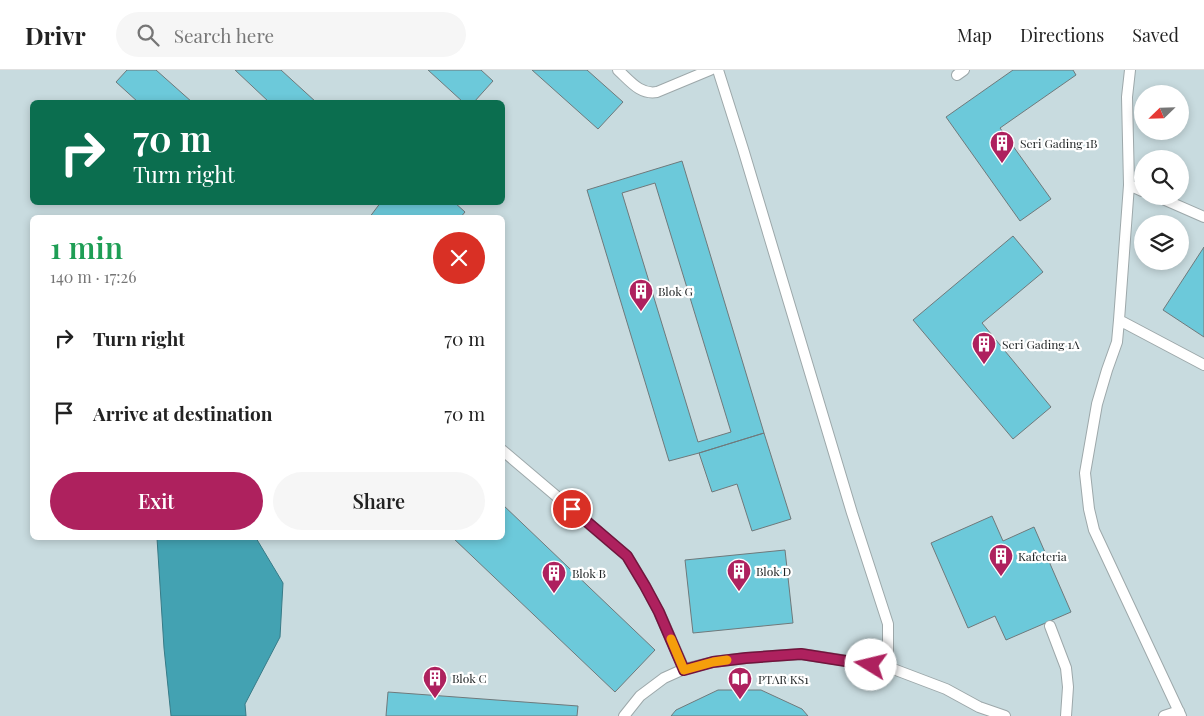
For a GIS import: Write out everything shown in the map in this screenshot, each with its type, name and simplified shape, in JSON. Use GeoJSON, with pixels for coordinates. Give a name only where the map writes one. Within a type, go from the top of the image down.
{"type":"FeatureCollection","features":[{"type":"Feature","properties":{"kind":"lane"},"geometry":{"type":"LineString","coordinates":[[618,70],[639,89],[650,93],[710,70]]}},
{"type":"Feature","properties":{"kind":"lane"},"geometry":{"type":"LineString","coordinates":[[718,70],[852,513],[888,624],[888,667]]}},
{"type":"Feature","properties":{"kind":"lane"},"geometry":{"type":"LineString","coordinates":[[1130,70],[1127,97],[1129,185],[1117,342],[1097,404],[1085,472],[1089,509],[1094,530],[1180,713],[1164,716]]}},
{"type":"Feature","properties":{"kind":"lane"},"geometry":{"type":"LineString","coordinates":[[1129,185],[1134,187]]}},
{"type":"Feature","properties":{"kind":"lane"},"geometry":{"type":"LineString","coordinates":[[1177,205],[1204,217]]}},
{"type":"Feature","properties":{"kind":"lane"},"geometry":{"type":"LineString","coordinates":[[1119,320],[1204,364]]}},
{"type":"Feature","properties":{"kind":"lane"},"geometry":{"type":"LineString","coordinates":[[505,453],[627,556],[659,612],[684,670]]}},
{"type":"Feature","properties":{"kind":"lane"},"geometry":{"type":"LineString","coordinates":[[1050,626],[1066,668],[1068,687],[1066,716]]}},
{"type":"Feature","properties":{"kind":"lane"},"geometry":{"type":"LineString","coordinates":[[624,716],[640,696],[664,678],[684,670],[713,662],[801,654],[888,667],[946,689],[979,707],[1005,716]]}},
{"type":"Feature","properties":{"kind":"shaded area"},"geometry":{"type":"Polygon","coordinates":[[[0,70],[1204,70],[1204,716],[0,716],[0,70]]]}},
{"type":"Feature","properties":{"kind":"water"},"geometry":{"type":"Polygon","coordinates":[[[157,540],[257,540],[283,583],[280,637],[245,704],[246,716],[171,716],[164,648],[157,540]]]}},
{"type":"Feature","properties":{"kind":"building"},"geometry":{"type":"Polygon","coordinates":[[[127,70],[156,70],[190,100],[136,100],[116,82],[127,70]]]}},
{"type":"Feature","properties":{"kind":"building"},"geometry":{"type":"Polygon","coordinates":[[[235,70],[281,70],[314,100],[267,100],[235,70]]]}},
{"type":"Feature","properties":{"kind":"building"},"geometry":{"type":"Polygon","coordinates":[[[428,70],[481,70],[493,81],[476,100],[461,100],[428,70]]]}},
{"type":"Feature","properties":{"kind":"building"},"geometry":{"type":"Polygon","coordinates":[[[532,70],[587,70],[623,102],[598,129],[532,70]]]}},
{"type":"Feature","properties":{"kind":"building","name":"Seri Gading 1B"},"geometry":{"type":"Polygon","coordinates":[[[1013,70],[1073,70],[1076,75],[1000,128],[1051,199],[1020,221],[946,117],[1013,70]]]}},
{"type":"Feature","properties":{"kind":"building","name":"Blok G"},"geometry":{"type":"Polygon","coordinates":[[[682,161],[764,433],[669,461],[587,190],[682,161]],[[655,183],[622,193],[698,442],[731,432],[655,183]]]}},
{"type":"Feature","properties":{"kind":"building"},"geometry":{"type":"Polygon","coordinates":[[[379,205],[457,205],[465,212],[462,215],[371,215],[379,205]]]}},
{"type":"Feature","properties":{"kind":"building","name":"Seri Gading 1A"},"geometry":{"type":"Polygon","coordinates":[[[1013,236],[1043,272],[982,323],[1051,407],[1013,439],[913,320],[1013,236]]]}},
{"type":"Feature","properties":{"kind":"building"},"geometry":{"type":"Polygon","coordinates":[[[1204,247],[1204,337],[1163,310],[1204,247]]]}},
{"type":"Feature","properties":{"kind":"building"},"geometry":{"type":"Polygon","coordinates":[[[764,433],[791,519],[752,531],[737,484],[712,492],[699,453],[764,433]]]}},
{"type":"Feature","properties":{"kind":"building","name":"Blok B"},"geometry":{"type":"Polygon","coordinates":[[[505,507],[655,650],[615,692],[455,540],[505,540],[505,507]]]}},
{"type":"Feature","properties":{"kind":"building","name":"Kafeteria"},"geometry":{"type":"Polygon","coordinates":[[[992,516],[1003,541],[1034,527],[1071,612],[1006,640],[995,616],[968,628],[931,543],[992,516]]]}},
{"type":"Feature","properties":{"kind":"building","name":"Blok D"},"geometry":{"type":"Polygon","coordinates":[[[785,550],[793,623],[693,633],[685,560],[785,550]]]}},
{"type":"Feature","properties":{"kind":"building","name":"PTAR KS1"},"geometry":{"type":"Polygon","coordinates":[[[718,690],[761,690],[802,709],[808,716],[671,716],[676,710],[718,690]]]}},
{"type":"Feature","properties":{"kind":"building","name":"Blok C"},"geometry":{"type":"Polygon","coordinates":[[[388,692],[578,706],[577,716],[386,716],[388,692]]]}},
{"type":"Feature","properties":{"kind":"slow traffic"},"geometry":{"type":"LineString","coordinates":[[671,639],[684,670],[727,660]]}},
{"type":"Feature","properties":{"kind":"place","name":"Seri Gading 1B"},"geometry":{"type":"Point","coordinates":[1002,164]}},
{"type":"Feature","properties":{"kind":"place","name":"Blok G"},"geometry":{"type":"Point","coordinates":[641,312]}},
{"type":"Feature","properties":{"kind":"place","name":"Seri Gading 1A"},"geometry":{"type":"Point","coordinates":[984,365]}},
{"type":"Feature","properties":{"kind":"place","name":"Kafeteria"},"geometry":{"type":"Point","coordinates":[1001,577]}},
{"type":"Feature","properties":{"kind":"place","name":"Blok D"},"geometry":{"type":"Point","coordinates":[739,592]}},
{"type":"Feature","properties":{"kind":"place","name":"Blok B"},"geometry":{"type":"Point","coordinates":[554,594]}},
{"type":"Feature","properties":{"kind":"place","name":"Blok C"},"geometry":{"type":"Point","coordinates":[435,699]}},
{"type":"Feature","properties":{"kind":"place","name":"PTAR KS1"},"geometry":{"type":"Point","coordinates":[740,700]}},
{"type":"Feature","properties":{"kind":"route"},"geometry":{"type":"LineString","coordinates":[[572,509],[627,556],[659,612],[684,670],[713,662],[801,654],[871,665]]}}]}
